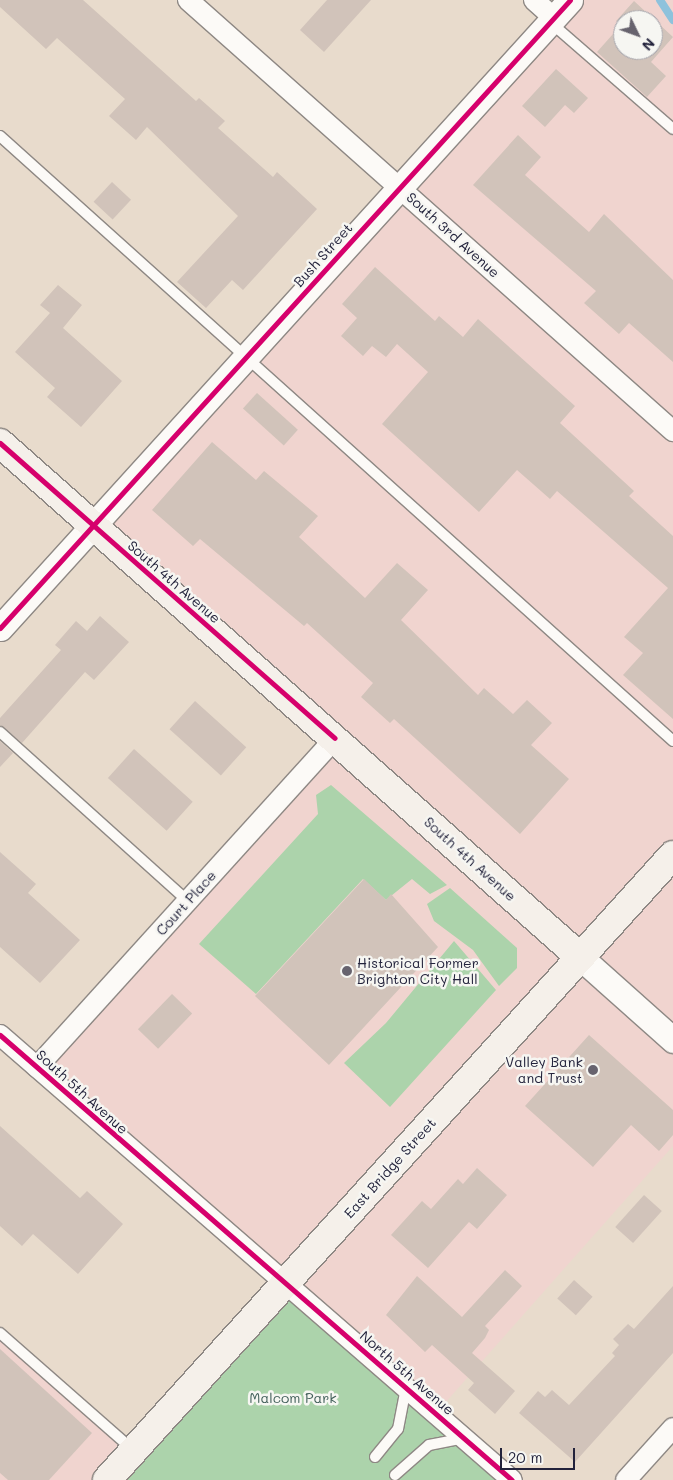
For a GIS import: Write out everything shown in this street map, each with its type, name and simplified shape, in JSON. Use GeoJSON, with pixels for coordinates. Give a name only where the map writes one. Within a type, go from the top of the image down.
{"type":"FeatureCollection","features":[{"type":"Feature","properties":{"kind":"main road","name":"South 4th Avenue"},"geometry":{"type":"LineString","coordinates":[[0,443],[580,957]]}},
{"type":"Feature","properties":{"kind":"main road","name":"East Bridge Street"},"geometry":{"type":"LineString","coordinates":[[106,1480],[286,1284],[673,854]]}},
{"type":"Feature","properties":{"kind":"street","name":"South 3rd Avenue"},"geometry":{"type":"LineString","coordinates":[[188,0],[673,431]]}},
{"type":"Feature","properties":{"kind":"street"},"geometry":{"type":"LineString","coordinates":[[534,0],[558,13]]}},
{"type":"Feature","properties":{"kind":"street","name":"Bush Street"},"geometry":{"type":"LineString","coordinates":[[0,628],[558,13]]}},
{"type":"Feature","properties":{"kind":"street","name":"Court Place"},"geometry":{"type":"LineString","coordinates":[[37,1067],[335,738]]}},
{"type":"Feature","properties":{"kind":"street"},"geometry":{"type":"LineString","coordinates":[[580,957],[673,1040]]}},
{"type":"Feature","properties":{"kind":"street","name":"South 5th Avenue"},"geometry":{"type":"LineString","coordinates":[[0,1035],[286,1284]]}},
{"type":"Feature","properties":{"kind":"street","name":"North 5th Avenue"},"geometry":{"type":"LineString","coordinates":[[286,1284],[512,1480]]}},
{"type":"Feature","properties":{"kind":"street"},"geometry":{"type":"LineString","coordinates":[[626,1480],[673,1428]]}},
{"type":"Feature","properties":{"kind":"lane"},"geometry":{"type":"LineString","coordinates":[[558,13],[673,129]]}},
{"type":"Feature","properties":{"kind":"lane"},"geometry":{"type":"LineString","coordinates":[[0,136],[673,741]]}},
{"type":"Feature","properties":{"kind":"lane"},"geometry":{"type":"LineString","coordinates":[[0,732],[188,901]]}},
{"type":"Feature","properties":{"kind":"lane"},"geometry":{"type":"LineString","coordinates":[[0,1332],[134,1450]]}},
{"type":"Feature","properties":{"kind":"lane"},"geometry":{"type":"LineString","coordinates":[[375,1457],[398,1430],[406,1387]]}},
{"type":"Feature","properties":{"kind":"lane"},"geometry":{"type":"LineString","coordinates":[[395,1475],[429,1446],[464,1438]]}},
{"type":"Feature","properties":{"kind":"shaded area"},"geometry":{"type":"Polygon","coordinates":[[[570,0],[673,0],[673,1146],[436,1413],[37,1067],[335,738],[93,526],[570,0]]]}},
{"type":"Feature","properties":{"kind":"shaded area"},"geometry":{"type":"Polygon","coordinates":[[[0,1333],[134,1450],[107,1480],[0,1480],[0,1333]]]}},
{"type":"Feature","properties":{"kind":"green space"},"geometry":{"type":"Polygon","coordinates":[[[331,785],[447,885],[430,894],[412,879],[386,900],[363,879],[256,994],[199,944],[318,814],[316,795],[331,785]]]}},
{"type":"Feature","properties":{"kind":"green space"},"geometry":{"type":"Polygon","coordinates":[[[450,888],[517,948],[517,968],[499,986],[473,950],[434,921],[427,904],[450,888]]]}},
{"type":"Feature","properties":{"kind":"green space"},"geometry":{"type":"Polygon","coordinates":[[[454,941],[496,990],[390,1107],[344,1063],[386,1023],[454,941]]]}},
{"type":"Feature","properties":{"kind":"green space","name":"Malcom Park"},"geometry":{"type":"Polygon","coordinates":[[[286,1284],[512,1480],[107,1480],[286,1284]]]}},
{"type":"Feature","properties":{"kind":"building"},"geometry":{"type":"Polygon","coordinates":[[[0,0],[83,0],[196,101],[199,98],[225,121],[218,128],[273,177],[277,172],[317,209],[243,290],[232,280],[206,308],[177,282],[238,216],[147,127],[136,140],[109,116],[125,99],[57,38],[46,49],[0,7],[0,0]]]}},
{"type":"Feature","properties":{"kind":"building"},"geometry":{"type":"Polygon","coordinates":[[[327,0],[371,0],[324,52],[300,30],[327,0]]]}},
{"type":"Feature","properties":{"kind":"building"},"geometry":{"type":"Polygon","coordinates":[[[634,1],[644,10],[626,10],[634,1]]]}},
{"type":"Feature","properties":{"kind":"building"},"geometry":{"type":"Polygon","coordinates":[[[663,28],[673,37],[663,48],[663,28]]]}},
{"type":"Feature","properties":{"kind":"building"},"geometry":{"type":"Polygon","coordinates":[[[613,34],[613,60],[653,60],[651,62],[666,76],[647,97],[597,52],[613,34]]]}},
{"type":"Feature","properties":{"kind":"building"},"geometry":{"type":"Polygon","coordinates":[[[556,69],[588,98],[574,113],[565,105],[545,127],[522,106],[556,69]]]}},
{"type":"Feature","properties":{"kind":"building"},"geometry":{"type":"Polygon","coordinates":[[[518,135],[541,157],[525,175],[589,232],[604,214],[673,280],[673,362],[629,323],[619,334],[584,303],[596,291],[473,185],[518,135]]]}},
{"type":"Feature","properties":{"kind":"building"},"geometry":{"type":"Polygon","coordinates":[[[112,182],[131,200],[113,219],[94,202],[112,182]]]}},
{"type":"Feature","properties":{"kind":"building"},"geometry":{"type":"Polygon","coordinates":[[[375,267],[435,321],[439,316],[463,337],[478,319],[575,406],[560,423],[634,491],[629,496],[673,536],[673,719],[623,675],[643,653],[624,637],[668,588],[557,491],[550,499],[517,470],[479,512],[382,424],[428,372],[397,344],[386,357],[372,346],[363,356],[341,336],[357,318],[342,304],[375,267]]]}},
{"type":"Feature","properties":{"kind":"building"},"geometry":{"type":"Polygon","coordinates":[[[58,285],[82,305],[63,328],[122,381],[81,427],[47,397],[55,388],[15,352],[50,313],[40,305],[58,285]]]}},
{"type":"Feature","properties":{"kind":"building"},"geometry":{"type":"Polygon","coordinates":[[[257,393],[298,430],[284,445],[243,409],[257,393]]]}},
{"type":"Feature","properties":{"kind":"building"},"geometry":{"type":"Polygon","coordinates":[[[212,442],[256,480],[264,471],[318,516],[299,537],[365,598],[397,563],[428,590],[401,620],[478,695],[484,688],[513,714],[527,700],[552,723],[531,745],[569,779],[520,834],[394,719],[390,723],[361,697],[373,683],[307,623],[304,626],[200,539],[193,546],[152,510],[212,442]]]}},
{"type":"Feature","properties":{"kind":"building"},"geometry":{"type":"Polygon","coordinates":[[[100,616],[129,642],[94,680],[85,672],[22,743],[0,725],[0,718],[61,650],[55,645],[76,621],[87,631],[100,616]]]}},
{"type":"Feature","properties":{"kind":"building"},"geometry":{"type":"Polygon","coordinates":[[[195,701],[246,747],[221,775],[170,729],[195,701]]]}},
{"type":"Feature","properties":{"kind":"building"},"geometry":{"type":"Polygon","coordinates":[[[0,741],[13,753],[0,767],[0,741]]]}},
{"type":"Feature","properties":{"kind":"building"},"geometry":{"type":"Polygon","coordinates":[[[134,749],[193,802],[167,831],[108,778],[134,749]]]}},
{"type":"Feature","properties":{"kind":"building"},"geometry":{"type":"Polygon","coordinates":[[[0,852],[36,884],[28,893],[80,940],[40,983],[0,947],[0,852]]]}},
{"type":"Feature","properties":{"kind":"building","name":"Historical Former Brighton City Hall"},"geometry":{"type":"Polygon","coordinates":[[[364,879],[386,900],[391,894],[438,947],[329,1065],[255,996],[364,879]]]}},
{"type":"Feature","properties":{"kind":"building"},"geometry":{"type":"Polygon","coordinates":[[[172,994],[192,1013],[158,1049],[138,1029],[172,994]]]}},
{"type":"Feature","properties":{"kind":"building","name":"Valley Bank and Trust"},"geometry":{"type":"Polygon","coordinates":[[[589,1035],[673,1110],[673,1135],[659,1151],[631,1125],[593,1167],[525,1106],[589,1035]]]}},
{"type":"Feature","properties":{"kind":"building"},"geometry":{"type":"Polygon","coordinates":[[[0,1126],[80,1198],[87,1191],[123,1224],[78,1274],[33,1234],[22,1246],[0,1226],[0,1126]]]}},
{"type":"Feature","properties":{"kind":"building"},"geometry":{"type":"Polygon","coordinates":[[[477,1168],[507,1195],[477,1229],[469,1222],[428,1268],[391,1235],[422,1201],[431,1209],[458,1179],[463,1184],[477,1168]]]}},
{"type":"Feature","properties":{"kind":"building"},"geometry":{"type":"Polygon","coordinates":[[[644,1195],[662,1211],[633,1243],[615,1227],[644,1195]]]}},
{"type":"Feature","properties":{"kind":"building"},"geometry":{"type":"Polygon","coordinates":[[[505,1270],[522,1286],[485,1326],[489,1330],[485,1338],[472,1353],[515,1391],[495,1414],[468,1390],[474,1383],[432,1345],[425,1352],[386,1315],[417,1276],[462,1317],[505,1270]]]}},
{"type":"Feature","properties":{"kind":"building"},"geometry":{"type":"Polygon","coordinates":[[[574,1280],[593,1297],[576,1315],[557,1299],[574,1280]]]}},
{"type":"Feature","properties":{"kind":"building"},"geometry":{"type":"Polygon","coordinates":[[[673,1286],[673,1353],[575,1462],[519,1413],[538,1391],[545,1397],[552,1390],[569,1405],[615,1356],[612,1353],[619,1345],[613,1339],[628,1324],[634,1329],[673,1286]]]}},
{"type":"Feature","properties":{"kind":"building"},"geometry":{"type":"Polygon","coordinates":[[[0,1349],[92,1433],[49,1480],[8,1480],[0,1473],[0,1349]]]}},
{"type":"Feature","properties":{"kind":"waterway"},"geometry":{"type":"LineString","coordinates":[[660,0],[673,20]]}},
{"type":"Feature","properties":{"kind":"cycle path"},"geometry":{"type":"LineString","coordinates":[[0,628],[570,0]]}},
{"type":"Feature","properties":{"kind":"cycle path"},"geometry":{"type":"LineString","coordinates":[[0,443],[335,738]]}},
{"type":"Feature","properties":{"kind":"cycle path"},"geometry":{"type":"LineString","coordinates":[[0,1035],[512,1480]]}},
{"type":"Feature","properties":{"kind":"place","name":"Historical Former Brighton City Hall"},"geometry":{"type":"Point","coordinates":[347,971]}},
{"type":"Feature","properties":{"kind":"place","name":"Valley Bank and Trust"},"geometry":{"type":"Point","coordinates":[593,1070]}}]}
